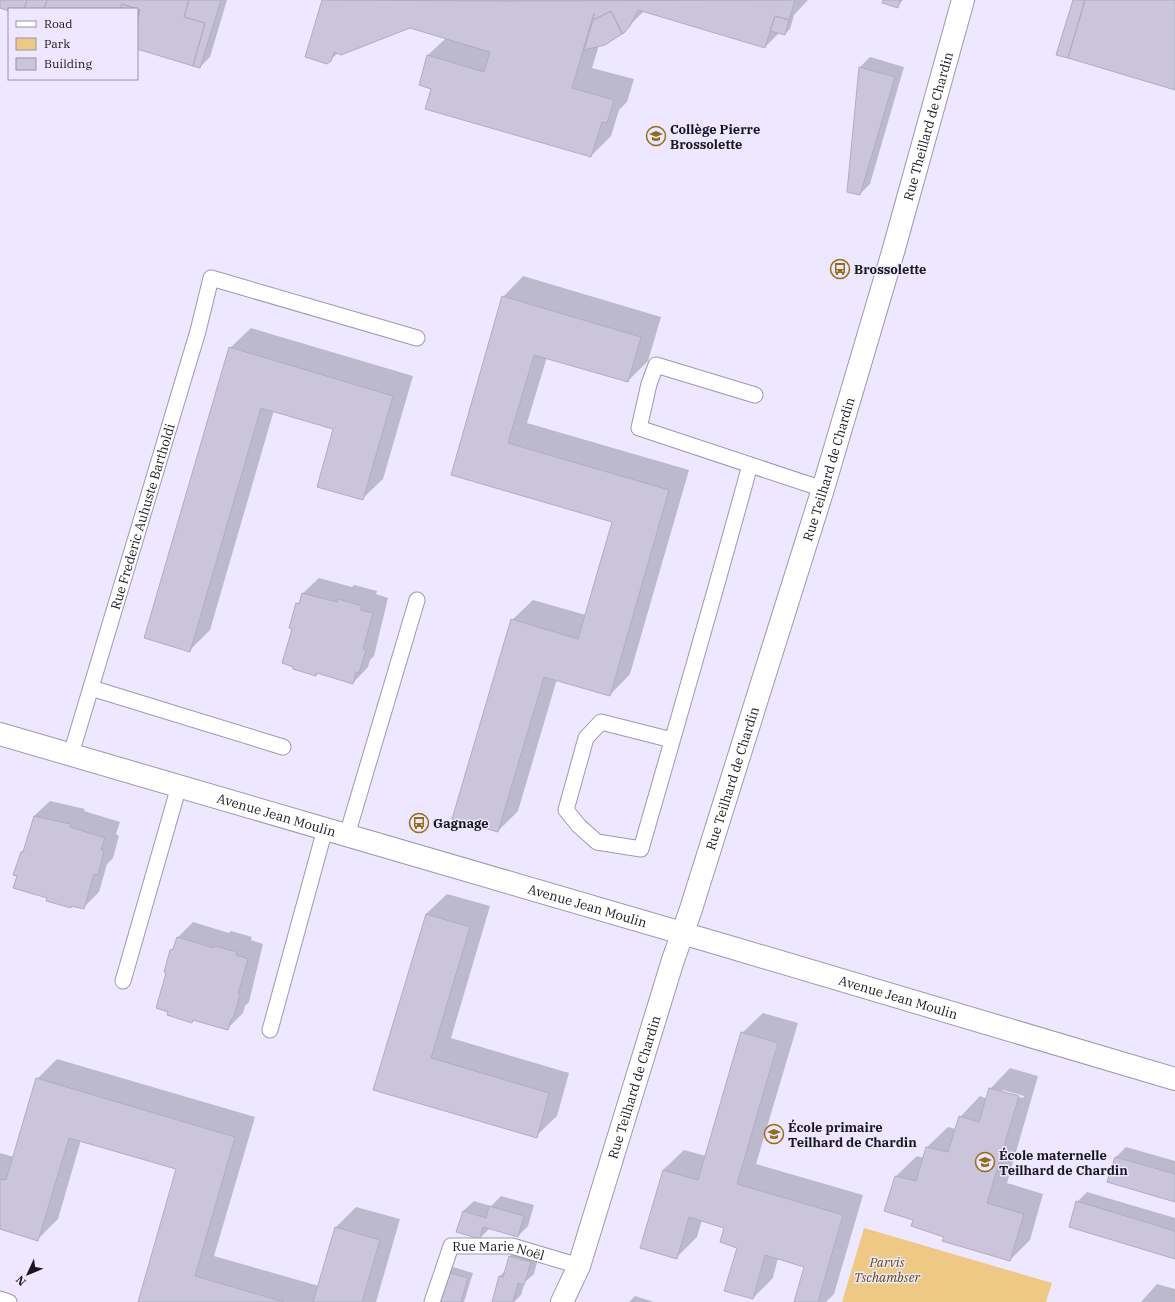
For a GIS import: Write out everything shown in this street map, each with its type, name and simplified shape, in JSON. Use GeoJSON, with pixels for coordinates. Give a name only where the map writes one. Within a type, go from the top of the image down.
{"type":"FeatureCollection","features":[{"type":"Feature","properties":{"kind":"street","name":"Rue Theillard de Chardin"},"geometry":{"type":"LineString","coordinates":[[893,252],[963,0]]}},
{"type":"Feature","properties":{"kind":"street","name":"Rue Teilhard de Chardin"},"geometry":{"type":"LineString","coordinates":[[562,1302],[579,1266],[668,975],[683,933],[823,489],[893,252]]}},
{"type":"Feature","properties":{"kind":"street","name":"Avenue Jean Moulin"},"geometry":{"type":"LineString","coordinates":[[0,734],[683,933],[1175,1080]]}},
{"type":"Feature","properties":{"kind":"lane","name":"Rue Frederic Auhuste Bartholdi"},"geometry":{"type":"LineString","coordinates":[[71,754],[198,331],[211,278],[417,338]]}},
{"type":"Feature","properties":{"kind":"lane"},"geometry":{"type":"LineString","coordinates":[[755,395],[656,365],[649,384],[639,428],[823,489]]}},
{"type":"Feature","properties":{"kind":"lane"},"geometry":{"type":"LineString","coordinates":[[672,740],[601,722],[586,738],[566,810],[579,826],[597,842],[640,848],[672,740],[750,465]]}},
{"type":"Feature","properties":{"kind":"lane"},"geometry":{"type":"LineString","coordinates":[[347,835],[417,600]]}},
{"type":"Feature","properties":{"kind":"lane"},"geometry":{"type":"LineString","coordinates":[[91,688],[283,747]]}},
{"type":"Feature","properties":{"kind":"lane"},"geometry":{"type":"LineString","coordinates":[[123,981],[179,786]]}},
{"type":"Feature","properties":{"kind":"lane"},"geometry":{"type":"LineString","coordinates":[[270,1030],[325,829]]}},
{"type":"Feature","properties":{"kind":"lane","name":"Rue Marie Noël"},"geometry":{"type":"LineString","coordinates":[[432,1302],[451,1246],[512,1246],[579,1266]]}},
{"type":"Feature","properties":{"kind":"lane"},"geometry":{"type":"LineString","coordinates":[[0,1299],[9,1302]]}},
{"type":"Feature","properties":{"kind":"green space","name":"Parvis Tschambser"},"geometry":{"type":"Polygon","coordinates":[[[864,1228],[1052,1283],[1046,1302],[842,1302],[864,1228]]]}},
{"type":"Feature","properties":{"kind":"building"},"geometry":{"type":"Polygon","coordinates":[[[0,0],[27,0],[24,8],[8,8],[8,11],[0,8],[0,0]]]}},
{"type":"Feature","properties":{"kind":"building"},"geometry":{"type":"Polygon","coordinates":[[[27,0],[47,0],[44,8],[24,8],[27,0]]]}},
{"type":"Feature","properties":{"kind":"building"},"geometry":{"type":"Polygon","coordinates":[[[47,0],[189,0],[184,17],[205,23],[193,66],[138,49],[138,17],[140,10],[138,8],[122,4],[120,8],[44,8],[47,0]]]}},
{"type":"Feature","properties":{"kind":"building"},"geometry":{"type":"Polygon","coordinates":[[[189,0],[221,0],[200,68],[193,66],[205,23],[184,17],[189,0]]]}},
{"type":"Feature","properties":{"kind":"building"},"geometry":{"type":"Polygon","coordinates":[[[322,0],[795,0],[789,20],[775,16],[765,48],[638,10],[630,26],[623,34],[611,11],[593,20],[594,13],[572,88],[614,100],[607,123],[602,122],[591,157],[425,109],[431,89],[419,85],[427,55],[484,72],[490,52],[410,28],[341,55],[334,52],[331,61],[327,64],[305,57],[322,0]]]}},
{"type":"Feature","properties":{"kind":"building"},"geometry":{"type":"Polygon","coordinates":[[[883,0],[900,0],[898,8],[882,3],[883,0]]]}},
{"type":"Feature","properties":{"kind":"building"},"geometry":{"type":"Polygon","coordinates":[[[1073,0],[1085,0],[1068,58],[1056,55],[1073,0]]]}},
{"type":"Feature","properties":{"kind":"building"},"geometry":{"type":"Polygon","coordinates":[[[1085,0],[1175,0],[1175,90],[1068,58],[1085,0]]]}},
{"type":"Feature","properties":{"kind":"building"},"geometry":{"type":"Polygon","coordinates":[[[122,4],[134,8],[120,8],[122,4]]]}},
{"type":"Feature","properties":{"kind":"building"},"geometry":{"type":"Polygon","coordinates":[[[611,11],[622,34],[605,45],[584,50],[593,20],[611,11]]]}},
{"type":"Feature","properties":{"kind":"building"},"geometry":{"type":"Polygon","coordinates":[[[775,16],[789,20],[785,35],[770,31],[775,16]]]}},
{"type":"Feature","properties":{"kind":"building"},"geometry":{"type":"Polygon","coordinates":[[[859,67],[895,77],[860,195],[847,192],[859,67]]]}},
{"type":"Feature","properties":{"kind":"building"},"geometry":{"type":"Polygon","coordinates":[[[502,296],[641,337],[628,382],[534,355],[508,443],[669,490],[610,696],[544,677],[498,832],[452,819],[511,619],[578,639],[612,522],[451,475],[502,296]]]}},
{"type":"Feature","properties":{"kind":"building"},"geometry":{"type":"Polygon","coordinates":[[[229,347],[393,396],[363,500],[317,487],[333,429],[261,408],[190,652],[144,638],[229,347]]]}},
{"type":"Feature","properties":{"kind":"building"},"geometry":{"type":"Polygon","coordinates":[[[302,593],[337,602],[338,599],[362,606],[361,610],[373,613],[363,649],[366,650],[359,673],[356,672],[353,684],[317,673],[316,676],[293,669],[293,667],[282,663],[292,629],[289,628],[296,603],[299,604],[302,593]]]}},
{"type":"Feature","properties":{"kind":"building"},"geometry":{"type":"Polygon","coordinates":[[[34,816],[70,824],[70,827],[105,838],[101,850],[104,851],[98,875],[94,874],[84,909],[71,906],[71,908],[46,901],[47,898],[13,888],[17,876],[13,875],[21,852],[23,852],[34,816]]]}},
{"type":"Feature","properties":{"kind":"building"},"geometry":{"type":"Polygon","coordinates":[[[426,914],[470,927],[431,1058],[549,1093],[537,1138],[373,1090],[426,914]]]}},
{"type":"Feature","properties":{"kind":"building"},"geometry":{"type":"Polygon","coordinates":[[[177,937],[214,948],[215,946],[237,952],[236,955],[248,959],[238,994],[240,995],[228,1030],[193,1020],[192,1023],[167,1015],[168,1012],[156,1008],[166,973],[164,972],[170,950],[173,949],[177,937]]]}},
{"type":"Feature","properties":{"kind":"building"},"geometry":{"type":"Polygon","coordinates":[[[741,1032],[778,1043],[737,1184],[843,1215],[818,1302],[794,1302],[804,1267],[765,1255],[753,1299],[724,1291],[737,1248],[720,1242],[724,1228],[689,1217],[677,1259],[640,1248],[663,1170],[698,1180],[741,1032]]]}},
{"type":"Feature","properties":{"kind":"building"},"geometry":{"type":"Polygon","coordinates":[[[36,1078],[235,1137],[195,1276],[284,1302],[138,1302],[176,1169],[69,1138],[38,1241],[0,1229],[0,1179],[6,1180],[36,1078]]]}},
{"type":"Feature","properties":{"kind":"building"},"geometry":{"type":"Polygon","coordinates":[[[989,1088],[1019,1096],[987,1203],[1024,1214],[1010,1261],[942,1241],[944,1237],[911,1226],[913,1220],[884,1211],[895,1176],[916,1181],[926,1147],[948,1152],[959,1116],[979,1122],[989,1088]]]}},
{"type":"Feature","properties":{"kind":"building"},"geometry":{"type":"Polygon","coordinates":[[[1115,1157],[1175,1174],[1175,1202],[1107,1182],[1115,1157]]]}},
{"type":"Feature","properties":{"kind":"building"},"geometry":{"type":"Polygon","coordinates":[[[1076,1201],[1175,1231],[1175,1259],[1069,1227],[1076,1201]]]}},
{"type":"Feature","properties":{"kind":"building"},"geometry":{"type":"Polygon","coordinates":[[[489,1206],[524,1216],[518,1237],[483,1227],[480,1239],[456,1232],[463,1211],[486,1218],[489,1206]]]}},
{"type":"Feature","properties":{"kind":"building"},"geometry":{"type":"Polygon","coordinates":[[[335,1227],[380,1240],[362,1302],[313,1302],[335,1227]]]}},
{"type":"Feature","properties":{"kind":"building"},"geometry":{"type":"Polygon","coordinates":[[[509,1256],[531,1262],[524,1285],[518,1283],[513,1302],[492,1302],[499,1276],[503,1277],[509,1256]]]}},
{"type":"Feature","properties":{"kind":"building"},"geometry":{"type":"Polygon","coordinates":[[[447,1272],[468,1278],[461,1302],[439,1302],[447,1272]]]}},
{"type":"Feature","properties":{"kind":"place","name":"Collège Pierre Brossolette"},"geometry":{"type":"Point","coordinates":[656,136]}},
{"type":"Feature","properties":{"kind":"place","name":"Brossolette"},"geometry":{"type":"Point","coordinates":[840,269]}},
{"type":"Feature","properties":{"kind":"place","name":"Gagnage"},"geometry":{"type":"Point","coordinates":[419,823]}},
{"type":"Feature","properties":{"kind":"place","name":"École primaire Teilhard de Chardin"},"geometry":{"type":"Point","coordinates":[774,1134]}},
{"type":"Feature","properties":{"kind":"place","name":"École maternelle Teilhard de Chardin"},"geometry":{"type":"Point","coordinates":[985,1162]}}]}
